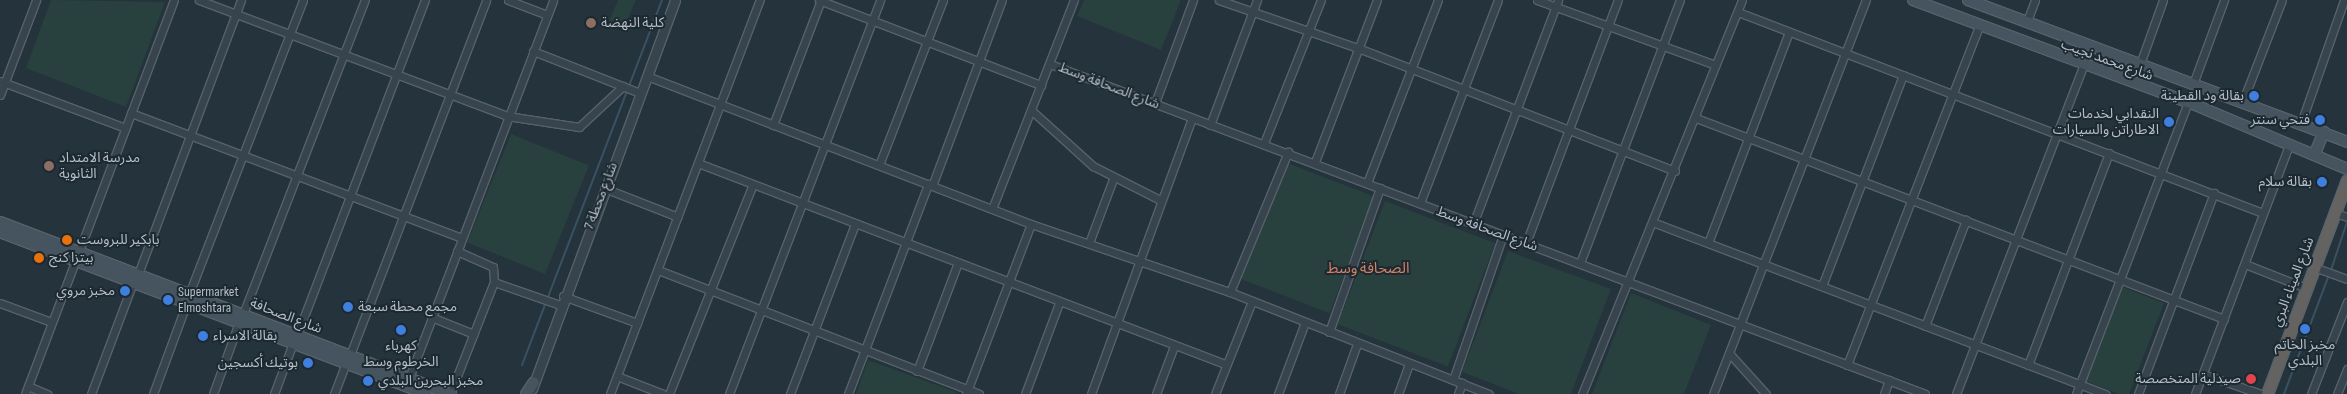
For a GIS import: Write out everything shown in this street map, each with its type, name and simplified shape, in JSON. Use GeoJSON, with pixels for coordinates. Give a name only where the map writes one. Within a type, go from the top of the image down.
{"type":"FeatureCollection","features":[{"type":"Feature","properties":{"kind":"highway","name":"شارع الميناء البري"},"geometry":{"type":"LineString","coordinates":[[2267,394],[2347,180]]}},
{"type":"Feature","properties":{"kind":"main road","name":"شارع محمد نجيب"},"geometry":{"type":"LineString","coordinates":[[1913,0],[2083,66],[2188,102],[2290,143],[2347,169]]}},
{"type":"Feature","properties":{"kind":"main road","name":"شارع محمد نجيب"},"geometry":{"type":"LineString","coordinates":[[1968,0],[2242,103],[2301,123],[2347,142]]}},
{"type":"Feature","properties":{"kind":"main road"},"geometry":{"type":"LineString","coordinates":[[2315,154],[2324,132]]}},
{"type":"Feature","properties":{"kind":"main road","name":"شارع الصحافة"},"geometry":{"type":"LineString","coordinates":[[0,222],[77,256],[348,359],[426,394]]}},
{"type":"Feature","properties":{"kind":"main road","name":"شارع الصحافة"},"geometry":{"type":"LineString","coordinates":[[0,232],[77,256]]}},
{"type":"Feature","properties":{"kind":"main road"},"geometry":{"type":"LineString","coordinates":[[526,394],[534,382]]}},
{"type":"Feature","properties":{"kind":"main road","name":"شارع الصحافة"},"geometry":{"type":"LineString","coordinates":[[406,386],[450,394]]}},
{"type":"Feature","properties":{"kind":"street"},"geometry":{"type":"LineString","coordinates":[[0,95],[2,82],[36,0]]}},
{"type":"Feature","properties":{"kind":"street"},"geometry":{"type":"LineString","coordinates":[[25,394],[174,0]]}},
{"type":"Feature","properties":{"kind":"street"},"geometry":{"type":"LineString","coordinates":[[199,0],[508,116],[579,127],[623,86]]}},
{"type":"Feature","properties":{"kind":"street"},"geometry":{"type":"LineString","coordinates":[[91,394],[241,0]]}},
{"type":"Feature","properties":{"kind":"street"},"geometry":{"type":"LineString","coordinates":[[153,394],[303,0]]}},
{"type":"Feature","properties":{"kind":"street"},"geometry":{"type":"LineString","coordinates":[[213,394],[365,0]]}},
{"type":"Feature","properties":{"kind":"street"},"geometry":{"type":"LineString","coordinates":[[274,394],[424,0]]}},
{"type":"Feature","properties":{"kind":"street"},"geometry":{"type":"LineString","coordinates":[[334,394],[404,217],[486,0]]}},
{"type":"Feature","properties":{"kind":"street"},"geometry":{"type":"LineString","coordinates":[[508,0],[547,15]]}},
{"type":"Feature","properties":{"kind":"street"},"geometry":{"type":"LineString","coordinates":[[406,386],[552,0]]}},
{"type":"Feature","properties":{"kind":"street","name":"شارع محطة 7"},"geometry":{"type":"LineString","coordinates":[[531,394],[563,296],[675,0]]}},
{"type":"Feature","properties":{"kind":"street"},"geometry":{"type":"LineString","coordinates":[[610,394],[760,0]]}},
{"type":"Feature","properties":{"kind":"street"},"geometry":{"type":"LineString","coordinates":[[773,124],[820,0],[1041,85]]}},
{"type":"Feature","properties":{"kind":"street"},"geometry":{"type":"LineString","coordinates":[[729,394],[880,0]]}},
{"type":"Feature","properties":{"kind":"street"},"geometry":{"type":"LineString","coordinates":[[879,165],[943,0]]}},
{"type":"Feature","properties":{"kind":"street"},"geometry":{"type":"LineString","coordinates":[[848,394],[905,244],[1002,0]]}},
{"type":"Feature","properties":{"kind":"street"},"geometry":{"type":"LineString","coordinates":[[992,209],[1074,0]]}},
{"type":"Feature","properties":{"kind":"street"},"geometry":{"type":"LineString","coordinates":[[1155,103],[1193,0]]}},
{"type":"Feature","properties":{"kind":"street"},"geometry":{"type":"LineString","coordinates":[[1219,0],[1358,48],[1675,172]]}},
{"type":"Feature","properties":{"kind":"street"},"geometry":{"type":"LineString","coordinates":[[1210,125],[1257,0]]}},
{"type":"Feature","properties":{"kind":"street"},"geometry":{"type":"LineString","coordinates":[[1264,143],[1307,30],[1321,0]]}},
{"type":"Feature","properties":{"kind":"street"},"geometry":{"type":"LineString","coordinates":[[1315,162],[1377,0]]}},
{"type":"Feature","properties":{"kind":"street"},"geometry":{"type":"LineString","coordinates":[[1367,183],[1438,0]]}},
{"type":"Feature","properties":{"kind":"street"},"geometry":{"type":"LineString","coordinates":[[1420,203],[1498,0]]}},
{"type":"Feature","properties":{"kind":"street"},"geometry":{"type":"LineString","coordinates":[[1537,0],[1557,4],[1716,65]]}},
{"type":"Feature","properties":{"kind":"street"},"geometry":{"type":"LineString","coordinates":[[1526,243],[1618,0]]}},
{"type":"Feature","properties":{"kind":"street"},"geometry":{"type":"LineString","coordinates":[[1580,263],[1621,150],[1680,0]]}},
{"type":"Feature","properties":{"kind":"street"},"geometry":{"type":"LineString","coordinates":[[1582,394],[1655,222],[1742,0]]}},
{"type":"Feature","properties":{"kind":"street"},"geometry":{"type":"LineString","coordinates":[[1713,394],[1866,0]]}},
{"type":"Feature","properties":{"kind":"street"},"geometry":{"type":"LineString","coordinates":[[2027,21],[2035,0]]}},
{"type":"Feature","properties":{"kind":"street"},"geometry":{"type":"LineString","coordinates":[[2140,64],[2163,0]]}},
{"type":"Feature","properties":{"kind":"street"},"geometry":{"type":"LineString","coordinates":[[2193,84],[2224,0]]}},
{"type":"Feature","properties":{"kind":"street"},"geometry":{"type":"LineString","coordinates":[[2242,103],[2282,0]]}},
{"type":"Feature","properties":{"kind":"street"},"geometry":{"type":"LineString","coordinates":[[2301,123],[2344,0]]}},
{"type":"Feature","properties":{"kind":"street"},"geometry":{"type":"LineString","coordinates":[[1473,224],[1557,4]]}},
{"type":"Feature","properties":{"kind":"street"},"geometry":{"type":"LineString","coordinates":[[1738,12],[1953,96],[2161,172],[2263,213]]}},
{"type":"Feature","properties":{"kind":"street"},"geometry":{"type":"LineString","coordinates":[[1847,365],[1914,198],[1979,26]]}},
{"type":"Feature","properties":{"kind":"street"},"geometry":{"type":"LineString","coordinates":[[1708,243],[1789,32]]}},
{"type":"Feature","properties":{"kind":"street"},"geometry":{"type":"LineString","coordinates":[[533,51],[640,93]]}},
{"type":"Feature","properties":{"kind":"street","name":"شارع الصحافة وسط"},"geometry":{"type":"LineString","coordinates":[[1050,64],[1210,125],[1315,162],[1740,326],[1925,394]]}},
{"type":"Feature","properties":{"kind":"street"},"geometry":{"type":"LineString","coordinates":[[1956,394],[2083,66]]}},
{"type":"Feature","properties":{"kind":"street"},"geometry":{"type":"LineString","coordinates":[[647,76],[1031,224],[1230,292],[1357,344],[1489,394]]}},
{"type":"Feature","properties":{"kind":"street"},"geometry":{"type":"LineString","coordinates":[[1822,286],[1903,76]]}},
{"type":"Feature","properties":{"kind":"street"},"geometry":{"type":"LineString","coordinates":[[2,82],[126,128]]}},
{"type":"Feature","properties":{"kind":"street"},"geometry":{"type":"LineString","coordinates":[[2076,394],[2188,102]]}},
{"type":"Feature","properties":{"kind":"street"},"geometry":{"type":"LineString","coordinates":[[1031,110],[1113,179],[1160,200]]}},
{"type":"Feature","properties":{"kind":"street"},"geometry":{"type":"LineString","coordinates":[[131,114],[461,238]]}},
{"type":"Feature","properties":{"kind":"street"},"geometry":{"type":"LineString","coordinates":[[1091,394],[1118,324],[1160,200],[1192,118]]}},
{"type":"Feature","properties":{"kind":"street"},"geometry":{"type":"LineString","coordinates":[[1696,118],[1914,198],[1966,220],[2224,319]]}},
{"type":"Feature","properties":{"kind":"street"},"geometry":{"type":"LineString","coordinates":[[2195,394],[2290,143]]}},
{"type":"Feature","properties":{"kind":"street"},"geometry":{"type":"LineString","coordinates":[[1230,292],[1288,152]]}},
{"type":"Feature","properties":{"kind":"street"},"geometry":{"type":"LineString","coordinates":[[2028,364],[2109,153]]}},
{"type":"Feature","properties":{"kind":"street"},"geometry":{"type":"LineString","coordinates":[[698,164],[1008,284],[1225,364]]}},
{"type":"Feature","properties":{"kind":"street"},"geometry":{"type":"LineString","coordinates":[[1089,243],[1113,179]]}},
{"type":"Feature","properties":{"kind":"street"},"geometry":{"type":"LineString","coordinates":[[670,394],[753,184]]}},
{"type":"Feature","properties":{"kind":"street"},"geometry":{"type":"LineString","coordinates":[[604,188],[678,217]]}},
{"type":"Feature","properties":{"kind":"street"},"geometry":{"type":"LineString","coordinates":[[1329,332],[1380,188]]}},
{"type":"Feature","properties":{"kind":"street"},"geometry":{"type":"LineString","coordinates":[[2138,394],[2214,193]]}},
{"type":"Feature","properties":{"kind":"street"},"geometry":{"type":"LineString","coordinates":[[2335,213],[2347,217]]}},
{"type":"Feature","properties":{"kind":"street"},"geometry":{"type":"LineString","coordinates":[[1925,326],[1966,220]]}},
{"type":"Feature","properties":{"kind":"street"},"geometry":{"type":"LineString","coordinates":[[1655,222],[2106,394]]}},
{"type":"Feature","properties":{"kind":"street"},"geometry":{"type":"LineString","coordinates":[[790,394],[855,224]]}},
{"type":"Feature","properties":{"kind":"street"},"geometry":{"type":"LineString","coordinates":[[967,392],[1031,224]]}},
{"type":"Feature","properties":{"kind":"street"},"geometry":{"type":"LineString","coordinates":[[1453,380],[1503,235]]}},
{"type":"Feature","properties":{"kind":"street"},"geometry":{"type":"LineString","coordinates":[[450,394],[494,282],[493,267],[457,251]]}},
{"type":"Feature","properties":{"kind":"street"},"geometry":{"type":"LineString","coordinates":[[917,371],[957,264]]}},
{"type":"Feature","properties":{"kind":"street"},"geometry":{"type":"LineString","coordinates":[[2245,264],[2306,288]]}},
{"type":"Feature","properties":{"kind":"street"},"geometry":{"type":"LineString","coordinates":[[2314,267],[2347,279]]}},
{"type":"Feature","properties":{"kind":"street"},"geometry":{"type":"LineString","coordinates":[[658,270],[814,329],[967,392],[979,394]]}},
{"type":"Feature","properties":{"kind":"street"},"geometry":{"type":"LineString","coordinates":[[494,282],[560,305]]}},
{"type":"Feature","properties":{"kind":"street"},"geometry":{"type":"LineString","coordinates":[[563,296],[637,323]]}},
{"type":"Feature","properties":{"kind":"street"},"geometry":{"type":"LineString","coordinates":[[1214,394],[1252,301]]}},
{"type":"Feature","properties":{"kind":"street"},"geometry":{"type":"LineString","coordinates":[[2311,394],[2347,302]]}},
{"type":"Feature","properties":{"kind":"street"},"geometry":{"type":"LineString","coordinates":[[0,303],[51,322]]}},
{"type":"Feature","properties":{"kind":"street"},"geometry":{"type":"LineString","coordinates":[[1025,394],[1059,303]]}},
{"type":"Feature","properties":{"kind":"street"},"geometry":{"type":"LineString","coordinates":[[431,317],[474,334]]}},
{"type":"Feature","properties":{"kind":"street"},"geometry":{"type":"LineString","coordinates":[[1278,394],[1305,322]]}},
{"type":"Feature","properties":{"kind":"street"},"geometry":{"type":"LineString","coordinates":[[1339,394],[1357,344]]}},
{"type":"Feature","properties":{"kind":"street"},"geometry":{"type":"LineString","coordinates":[[1156,394],[1174,346]]}},
{"type":"Feature","properties":{"kind":"street"},"geometry":{"type":"LineString","coordinates":[[1729,353],[1766,394]]}},
{"type":"Feature","properties":{"kind":"street"},"geometry":{"type":"LineString","coordinates":[[1398,394],[1409,364]]}},
{"type":"Feature","properties":{"kind":"street"},"geometry":{"type":"LineString","coordinates":[[2337,394],[2347,369]]}},
{"type":"Feature","properties":{"kind":"street"},"geometry":{"type":"LineString","coordinates":[[2203,374],[2261,394]]}},
{"type":"Feature","properties":{"kind":"street"},"geometry":{"type":"LineString","coordinates":[[617,376],[664,394]]}},
{"type":"Feature","properties":{"kind":"street"},"geometry":{"type":"LineString","coordinates":[[1884,394],[1889,380]]}},
{"type":"Feature","properties":{"kind":"street"},"geometry":{"type":"LineString","coordinates":[[1458,394],[1462,383]]}},
{"type":"Feature","properties":{"kind":"street"},"geometry":{"type":"LineString","coordinates":[[28,386],[47,394]]}},
{"type":"Feature","properties":{"kind":"green space"},"geometry":{"type":"Polygon","coordinates":[[[51,0],[165,2],[126,107],[26,68],[51,0]]]}},
{"type":"Feature","properties":{"kind":"green space"},"geometry":{"type":"Polygon","coordinates":[[[618,0],[636,0],[623,30],[608,24],[618,0]]]}},
{"type":"Feature","properties":{"kind":"green space"},"geometry":{"type":"Polygon","coordinates":[[[1084,0],[1181,0],[1161,50],[1077,16],[1084,0]]]}},
{"type":"Feature","properties":{"kind":"green space"},"geometry":{"type":"Polygon","coordinates":[[[511,134],[589,165],[545,274],[467,242],[511,134]]]}},
{"type":"Feature","properties":{"kind":"green space"},"geometry":{"type":"Polygon","coordinates":[[[1282,161],[1374,196],[1330,313],[1237,278],[1282,161]]]}},
{"type":"Feature","properties":{"kind":"green space"},"geometry":{"type":"Polygon","coordinates":[[[1385,201],[1495,243],[1448,367],[1338,324],[1385,201]]]}},
{"type":"Feature","properties":{"kind":"green space"},"geometry":{"type":"Polygon","coordinates":[[[1508,251],[1611,289],[1571,394],[1519,394],[1462,372],[1508,251]]]}},
{"type":"Feature","properties":{"kind":"green space"},"geometry":{"type":"Polygon","coordinates":[[[2122,287],[2164,303],[2129,394],[2119,394],[2086,381],[2122,287]]]}},
{"type":"Feature","properties":{"kind":"green space"},"geometry":{"type":"Polygon","coordinates":[[[1631,293],[1711,325],[1684,394],[1592,394],[1631,293]]]}},
{"type":"Feature","properties":{"kind":"green space"},"geometry":{"type":"Polygon","coordinates":[[[868,360],[956,392],[955,394],[856,394],[868,360]]]}},
{"type":"Feature","properties":{"kind":"waterway"},"geometry":{"type":"LineString","coordinates":[[548,297],[662,0]]}},
{"type":"Feature","properties":{"kind":"waterway"},"geometry":{"type":"LineString","coordinates":[[2331,270],[2347,222]]}},
{"type":"Feature","properties":{"kind":"waterway"},"geometry":{"type":"LineString","coordinates":[[2284,394],[2329,275]]}},
{"type":"Feature","properties":{"kind":"waterway"},"geometry":{"type":"LineString","coordinates":[[522,365],[546,302]]}},
{"type":"Feature","properties":{"kind":"place","name":"كلية النهضة"},"geometry":{"type":"Point","coordinates":[591,23]}},
{"type":"Feature","properties":{"kind":"place","name":"بقالة ود القطينة"},"geometry":{"type":"Point","coordinates":[2254,96]}},
{"type":"Feature","properties":{"kind":"place","name":"فتحي سنتر"},"geometry":{"type":"Point","coordinates":[2320,120]}},
{"type":"Feature","properties":{"kind":"place","name":"النقدابي لخدمات الاطاراتن والسيارات"},"geometry":{"type":"Point","coordinates":[2169,122]}},
{"type":"Feature","properties":{"kind":"place","name":"مدرسة الامتداد الثانوية"},"geometry":{"type":"Point","coordinates":[49,166]}},
{"type":"Feature","properties":{"kind":"place","name":"بقالة سلام"},"geometry":{"type":"Point","coordinates":[2322,182]}},
{"type":"Feature","properties":{"kind":"place","name":"بابكير للبروست"},"geometry":{"type":"Point","coordinates":[67,240]}},
{"type":"Feature","properties":{"kind":"place","name":"بيتزا كنج"},"geometry":{"type":"Point","coordinates":[39,258]}},
{"type":"Feature","properties":{"kind":"place","name":"مخبز مروي"},"geometry":{"type":"Point","coordinates":[125,291]}},
{"type":"Feature","properties":{"kind":"place","name":"Supermarket Elmoshtara"},"geometry":{"type":"Point","coordinates":[168,300]}},
{"type":"Feature","properties":{"kind":"place","name":"مجمع محطة سبعة"},"geometry":{"type":"Point","coordinates":[348,307]}},
{"type":"Feature","properties":{"kind":"place","name":"مخبز الخاتم البلدي"},"geometry":{"type":"Point","coordinates":[2305,329]}},
{"type":"Feature","properties":{"kind":"place","name":"كهرباء الخرطوم وسط"},"geometry":{"type":"Point","coordinates":[401,330]}},
{"type":"Feature","properties":{"kind":"place","name":"بقالة الاسراء"},"geometry":{"type":"Point","coordinates":[203,336]}},
{"type":"Feature","properties":{"kind":"place","name":"بوتيك أكسجين"},"geometry":{"type":"Point","coordinates":[308,363]}},
{"type":"Feature","properties":{"kind":"place","name":"صيدلية المتخصصة"},"geometry":{"type":"Point","coordinates":[2251,379]}},
{"type":"Feature","properties":{"kind":"place","name":"مخبز البحرين البلدي"},"geometry":{"type":"Point","coordinates":[368,381]}},
{"type":"Feature","properties":{"kind":"district","name":"الصحافة وسط"},"geometry":{"type":"Point","coordinates":[1368,269]}}]}
